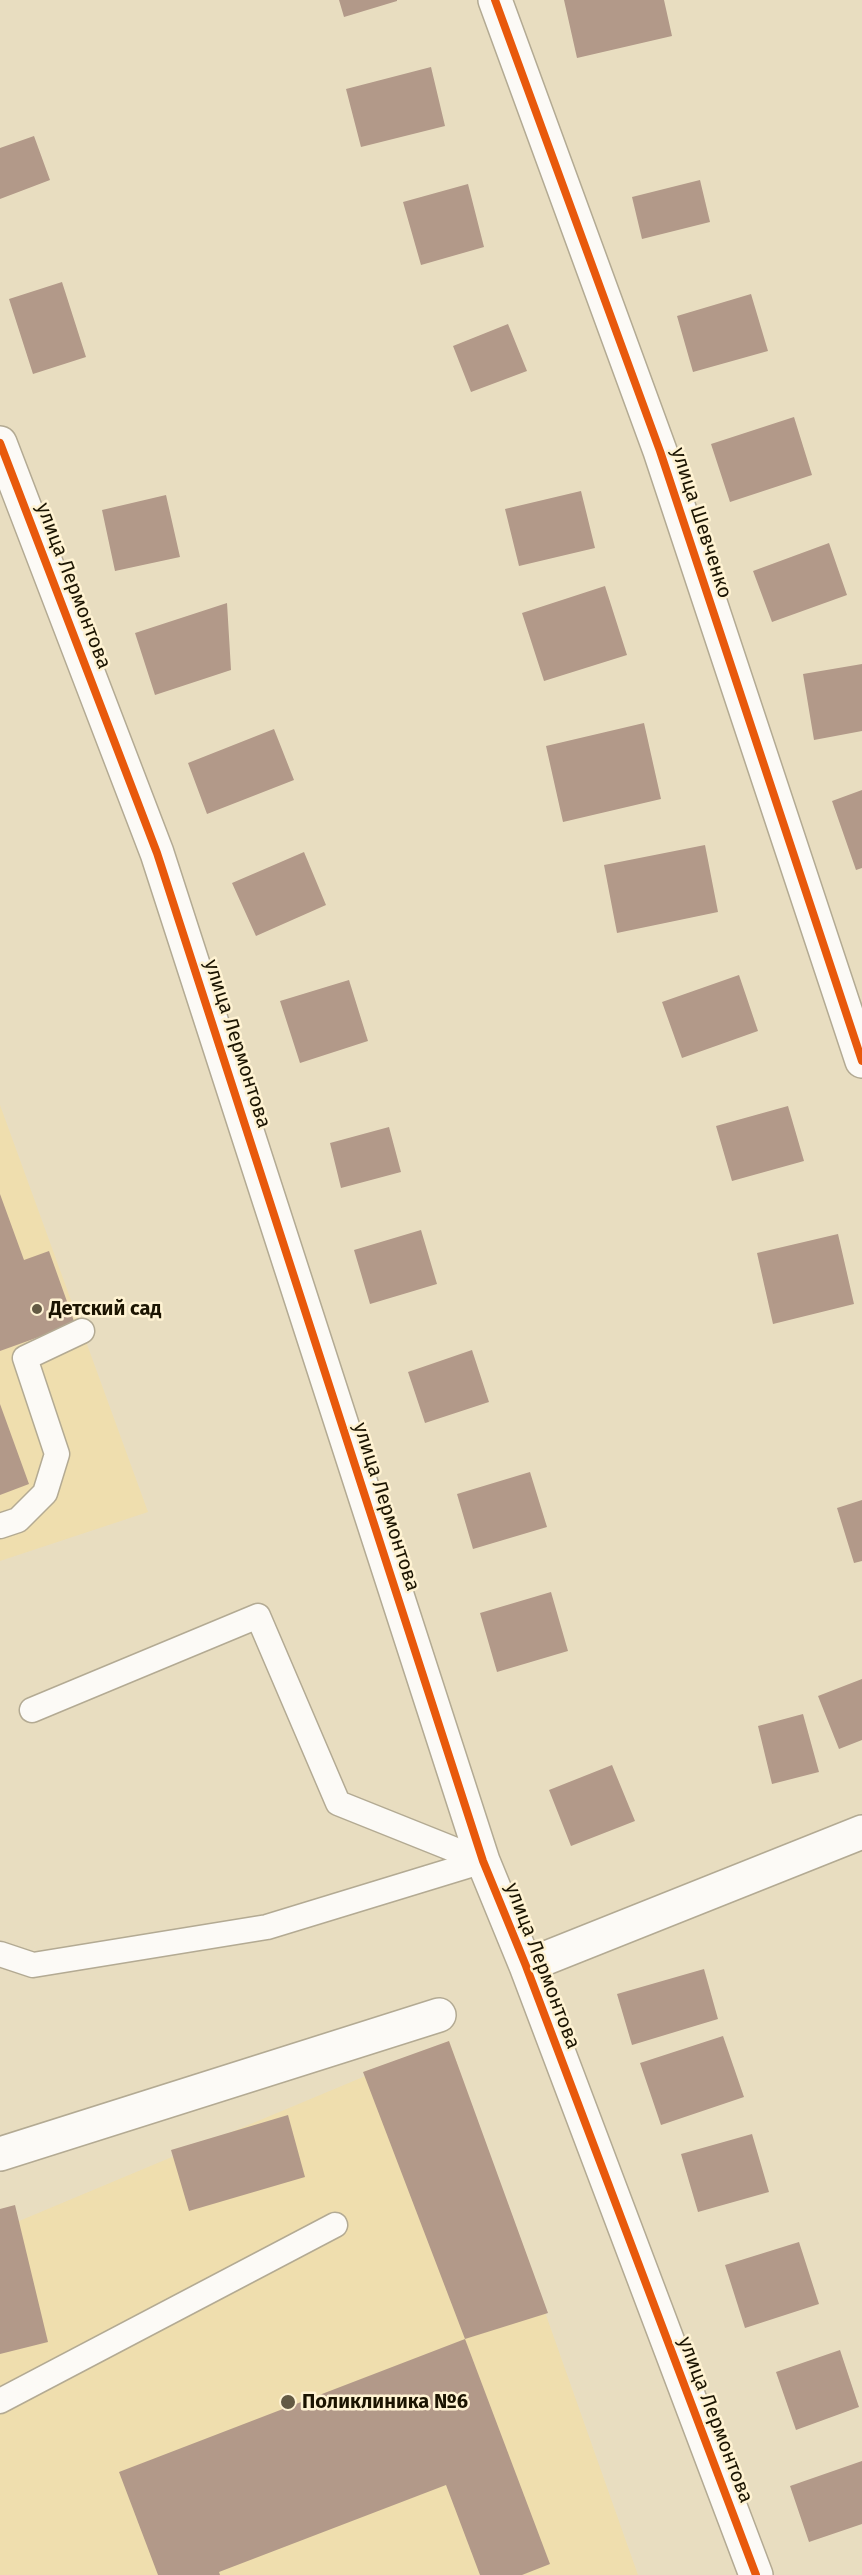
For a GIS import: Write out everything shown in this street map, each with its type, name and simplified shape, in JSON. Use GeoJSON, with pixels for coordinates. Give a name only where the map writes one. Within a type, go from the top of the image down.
{"type":"FeatureCollection","features":[{"type":"Feature","properties":{"kind":"street","name":"улица Шевченко"},"geometry":{"type":"LineString","coordinates":[[495,0],[660,451],[862,1061]]}},
{"type":"Feature","properties":{"kind":"street","name":"улица Лермонтова"},"geometry":{"type":"LineString","coordinates":[[0,443],[157,853],[483,1860],[526,1966],[756,2575]]}},
{"type":"Feature","properties":{"kind":"street"},"geometry":{"type":"LineString","coordinates":[[526,1966],[862,1832]]}},
{"type":"Feature","properties":{"kind":"street"},"geometry":{"type":"LineString","coordinates":[[0,2154],[439,2014]]}},
{"type":"Feature","properties":{"kind":"lane"},"geometry":{"type":"LineString","coordinates":[[0,1526],[18,1520],[45,1493],[57,1454],[25,1358],[82,1331]]}},
{"type":"Feature","properties":{"kind":"lane"},"geometry":{"type":"LineString","coordinates":[[32,1710],[258,1616],[338,1803],[483,1860]]}},
{"type":"Feature","properties":{"kind":"lane"},"geometry":{"type":"LineString","coordinates":[[0,1954],[33,1965],[267,1927],[483,1860]]}},
{"type":"Feature","properties":{"kind":"lane"},"geometry":{"type":"LineString","coordinates":[[0,2401],[336,2225]]}},
{"type":"Feature","properties":{"kind":"shaded area","name":"Детский сад"},"geometry":{"type":"Polygon","coordinates":[[[0,1105],[148,1512],[0,1561],[0,1105]]]}},
{"type":"Feature","properties":{"kind":"shaded area","name":"Поликлиника №6"},"geometry":{"type":"Polygon","coordinates":[[[449,2041],[638,2575],[0,2575],[0,2229],[449,2041]]]}},
{"type":"Feature","properties":{"kind":"building"},"geometry":{"type":"Polygon","coordinates":[[[339,0],[397,0],[397,1],[344,17],[339,0]]]}},
{"type":"Feature","properties":{"kind":"building"},"geometry":{"type":"Polygon","coordinates":[[[564,0],[664,0],[672,36],[577,58],[564,0]]]}},
{"type":"Feature","properties":{"kind":"building"},"geometry":{"type":"Polygon","coordinates":[[[431,67],[445,126],[361,147],[346,89],[431,67]]]}},
{"type":"Feature","properties":{"kind":"building"},"geometry":{"type":"Polygon","coordinates":[[[34,136],[50,180],[0,199],[0,148],[34,136]]]}},
{"type":"Feature","properties":{"kind":"building"},"geometry":{"type":"Polygon","coordinates":[[[700,180],[710,222],[642,239],[632,197],[700,180]]]}},
{"type":"Feature","properties":{"kind":"building"},"geometry":{"type":"Polygon","coordinates":[[[468,184],[484,247],[421,265],[403,202],[468,184]]]}},
{"type":"Feature","properties":{"kind":"building"},"geometry":{"type":"Polygon","coordinates":[[[62,282],[86,357],[33,374],[9,299],[62,282]]]}},
{"type":"Feature","properties":{"kind":"building"},"geometry":{"type":"Polygon","coordinates":[[[751,294],[768,351],[693,372],[677,316],[751,294]]]}},
{"type":"Feature","properties":{"kind":"building"},"geometry":{"type":"Polygon","coordinates":[[[508,324],[527,371],[471,392],[453,346],[508,324]]]}},
{"type":"Feature","properties":{"kind":"building"},"geometry":{"type":"Polygon","coordinates":[[[794,417],[812,475],[730,502],[711,444],[794,417]]]}},
{"type":"Feature","properties":{"kind":"building"},"geometry":{"type":"Polygon","coordinates":[[[581,491],[595,548],[519,566],[505,509],[581,491]]]}},
{"type":"Feature","properties":{"kind":"building"},"geometry":{"type":"Polygon","coordinates":[[[166,495],[180,557],[115,571],[102,510],[166,495]]]}},
{"type":"Feature","properties":{"kind":"building"},"geometry":{"type":"Polygon","coordinates":[[[829,543],[847,595],[772,622],[753,571],[829,543]]]}},
{"type":"Feature","properties":{"kind":"building"},"geometry":{"type":"Polygon","coordinates":[[[605,586],[627,655],[544,681],[522,613],[605,586]]]}},
{"type":"Feature","properties":{"kind":"building"},"geometry":{"type":"Polygon","coordinates":[[[227,603],[231,670],[155,695],[135,633],[227,603]]]}},
{"type":"Feature","properties":{"kind":"building"},"geometry":{"type":"Polygon","coordinates":[[[862,664],[862,731],[814,740],[803,674],[862,664]]]}},
{"type":"Feature","properties":{"kind":"building"},"geometry":{"type":"Polygon","coordinates":[[[644,723],[661,799],[563,822],[546,746],[644,723]]]}},
{"type":"Feature","properties":{"kind":"building"},"geometry":{"type":"Polygon","coordinates":[[[274,729],[294,780],[207,814],[188,763],[274,729]]]}},
{"type":"Feature","properties":{"kind":"building"},"geometry":{"type":"Polygon","coordinates":[[[862,790],[862,868],[856,870],[832,801],[862,790]]]}},
{"type":"Feature","properties":{"kind":"building"},"geometry":{"type":"Polygon","coordinates":[[[705,845],[718,912],[617,933],[604,865],[705,845]]]}},
{"type":"Feature","properties":{"kind":"building"},"geometry":{"type":"Polygon","coordinates":[[[304,852],[326,905],[256,936],[232,883],[304,852]]]}},
{"type":"Feature","properties":{"kind":"building"},"geometry":{"type":"Polygon","coordinates":[[[739,975],[758,1031],[682,1058],[662,1002],[739,975]]]}},
{"type":"Feature","properties":{"kind":"building"},"geometry":{"type":"Polygon","coordinates":[[[349,980],[368,1041],[300,1063],[280,1001],[349,980]]]}},
{"type":"Feature","properties":{"kind":"building"},"geometry":{"type":"Polygon","coordinates":[[[788,1106],[804,1161],[732,1181],[716,1126],[788,1106]]]}},
{"type":"Feature","properties":{"kind":"building"},"geometry":{"type":"Polygon","coordinates":[[[389,1127],[401,1172],[341,1188],[330,1143],[389,1127]]]}},
{"type":"Feature","properties":{"kind":"building"},"geometry":{"type":"Polygon","coordinates":[[[0,1194],[24,1260],[49,1251],[75,1324],[0,1351],[0,1194]]]}},
{"type":"Feature","properties":{"kind":"building"},"geometry":{"type":"Polygon","coordinates":[[[421,1230],[437,1284],[370,1304],[354,1250],[421,1230]]]}},
{"type":"Feature","properties":{"kind":"building"},"geometry":{"type":"Polygon","coordinates":[[[838,1234],[854,1304],[773,1324],[757,1253],[838,1234]]]}},
{"type":"Feature","properties":{"kind":"building"},"geometry":{"type":"Polygon","coordinates":[[[472,1350],[489,1402],[425,1423],[408,1372],[472,1350]]]}},
{"type":"Feature","properties":{"kind":"building"},"geometry":{"type":"Polygon","coordinates":[[[0,1404],[29,1484],[0,1495],[0,1404]]]}},
{"type":"Feature","properties":{"kind":"building"},"geometry":{"type":"Polygon","coordinates":[[[530,1472],[547,1527],[473,1549],[457,1494],[530,1472]]]}},
{"type":"Feature","properties":{"kind":"building"},"geometry":{"type":"Polygon","coordinates":[[[862,1500],[862,1561],[854,1563],[837,1508],[862,1500]]]}},
{"type":"Feature","properties":{"kind":"building"},"geometry":{"type":"Polygon","coordinates":[[[551,1592],[568,1651],[497,1672],[480,1613],[551,1592]]]}},
{"type":"Feature","properties":{"kind":"building"},"geometry":{"type":"Polygon","coordinates":[[[862,1679],[862,1740],[839,1749],[818,1696],[862,1679]]]}},
{"type":"Feature","properties":{"kind":"building"},"geometry":{"type":"Polygon","coordinates":[[[803,1714],[819,1772],[772,1784],[758,1726],[803,1714]]]}},
{"type":"Feature","properties":{"kind":"building"},"geometry":{"type":"Polygon","coordinates":[[[612,1765],[635,1821],[571,1846],[549,1790],[612,1765]]]}},
{"type":"Feature","properties":{"kind":"building"},"geometry":{"type":"Polygon","coordinates":[[[704,1969],[718,2019],[632,2045],[617,1994],[704,1969]]]}},
{"type":"Feature","properties":{"kind":"building"},"geometry":{"type":"Polygon","coordinates":[[[723,2036],[744,2097],[661,2125],[640,2063],[723,2036]]]}},
{"type":"Feature","properties":{"kind":"building"},"geometry":{"type":"Polygon","coordinates":[[[449,2041],[548,2313],[465,2339],[363,2072],[449,2041]]]}},
{"type":"Feature","properties":{"kind":"building"},"geometry":{"type":"Polygon","coordinates":[[[288,2115],[305,2177],[189,2211],[171,2150],[288,2115]]]}},
{"type":"Feature","properties":{"kind":"building"},"geometry":{"type":"Polygon","coordinates":[[[752,2134],[769,2192],[698,2212],[681,2154],[752,2134]]]}},
{"type":"Feature","properties":{"kind":"building"},"geometry":{"type":"Polygon","coordinates":[[[15,2205],[48,2342],[0,2354],[0,2209],[15,2205]]]}},
{"type":"Feature","properties":{"kind":"building"},"geometry":{"type":"Polygon","coordinates":[[[799,2242],[819,2304],[745,2328],[725,2265],[799,2242]]]}},
{"type":"Feature","properties":{"kind":"building"},"geometry":{"type":"Polygon","coordinates":[[[465,2339],[550,2564],[522,2575],[480,2575],[446,2485],[219,2572],[220,2575],[158,2575],[119,2472],[465,2339]]]}},
{"type":"Feature","properties":{"kind":"building"},"geometry":{"type":"Polygon","coordinates":[[[840,2350],[859,2407],[796,2430],[776,2372],[840,2350]]]}},
{"type":"Feature","properties":{"kind":"building"},"geometry":{"type":"Polygon","coordinates":[[[862,2461],[862,2524],[809,2542],[790,2486],[862,2461]]]}},
{"type":"Feature","properties":{"kind":"cycle path"},"geometry":{"type":"LineString","coordinates":[[495,0],[660,451],[862,1061]]}},
{"type":"Feature","properties":{"kind":"cycle path"},"geometry":{"type":"LineString","coordinates":[[0,443],[157,853],[483,1861],[526,1966],[756,2575]]}},
{"type":"Feature","properties":{"kind":"place","name":"Детский сад"},"geometry":{"type":"Point","coordinates":[37,1309]}},
{"type":"Feature","properties":{"kind":"place","name":"Поликлиника №6"},"geometry":{"type":"Point","coordinates":[288,2402]}}]}
